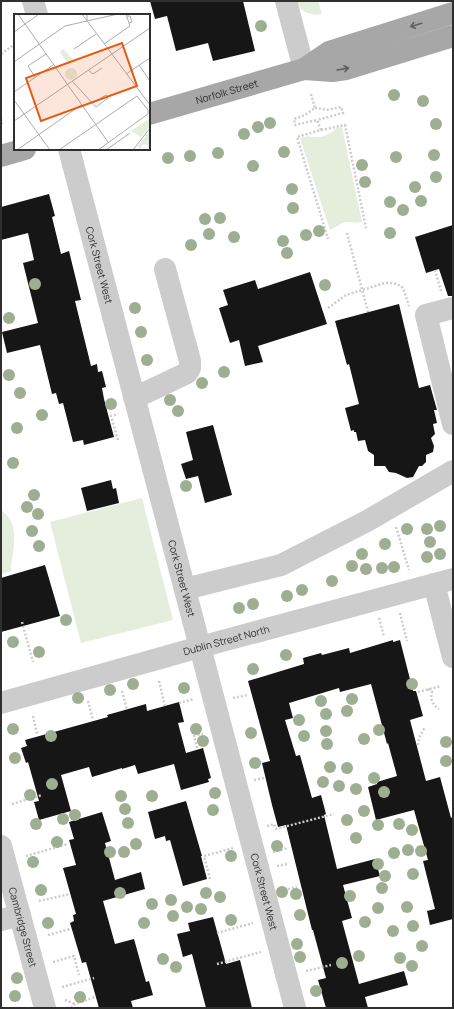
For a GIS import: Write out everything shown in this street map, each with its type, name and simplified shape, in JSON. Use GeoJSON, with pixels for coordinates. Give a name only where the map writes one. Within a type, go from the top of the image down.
{"type":"FeatureCollection","features":[{"type":"Feature","properties":{"kind":"main road","name":"Norfolk Street"},"geometry":{"type":"LineString","coordinates":[[150,114],[304,69],[328,52],[453,13]]}},
{"type":"Feature","properties":{"kind":"main road","name":"Norfolk Street"},"geometry":{"type":"LineString","coordinates":[[304,69],[332,71],[346,70],[453,36]]}},
{"type":"Feature","properties":{"kind":"main road"},"geometry":{"type":"LineString","coordinates":[[1,156],[22,150]]}},
{"type":"Feature","properties":{"kind":"street"},"geometry":{"type":"LineString","coordinates":[[33,1],[37,14]]}},
{"type":"Feature","properties":{"kind":"street"},"geometry":{"type":"LineString","coordinates":[[286,1],[304,69]]}},
{"type":"Feature","properties":{"kind":"street","name":"Cork Street West"},"geometry":{"type":"LineString","coordinates":[[69,150],[128,405],[185,589],[295,1008]]}},
{"type":"Feature","properties":{"kind":"street"},"geometry":{"type":"LineString","coordinates":[[128,405],[145,393],[187,373],[190,368],[190,361],[165,269]]}},
{"type":"Feature","properties":{"kind":"street"},"geometry":{"type":"LineString","coordinates":[[448,303],[426,315],[453,424]]}},
{"type":"Feature","properties":{"kind":"street"},"geometry":{"type":"LineString","coordinates":[[185,589],[281,565],[367,521],[453,471]]}},
{"type":"Feature","properties":{"kind":"street"},"geometry":{"type":"LineString","coordinates":[[443,582],[453,657]]}},
{"type":"Feature","properties":{"kind":"street","name":"Dublin Street North"},"geometry":{"type":"LineString","coordinates":[[1,703],[200,647],[443,582]]}},
{"type":"Feature","properties":{"kind":"street","name":"Cambridge Street"},"geometry":{"type":"LineString","coordinates":[[1,846],[10,918],[34,967],[45,1008]]}},
{"type":"Feature","properties":{"kind":"path"},"geometry":{"type":"LineString","coordinates":[[1,54],[14,45]]}},
{"type":"Feature","properties":{"kind":"path"},"geometry":{"type":"LineString","coordinates":[[311,94],[315,108]]}},
{"type":"Feature","properties":{"kind":"path"},"geometry":{"type":"LineString","coordinates":[[341,107],[343,113],[295,125],[294,119],[306,115],[315,108],[327,110],[341,107]]}},
{"type":"Feature","properties":{"kind":"path"},"geometry":{"type":"LineString","coordinates":[[1,119],[2,124]]}},
{"type":"Feature","properties":{"kind":"path"},"geometry":{"type":"LineString","coordinates":[[317,120],[321,130]]}},
{"type":"Feature","properties":{"kind":"path"},"geometry":{"type":"LineString","coordinates":[[328,239],[297,137],[321,130],[345,125],[366,228]]}},
{"type":"Feature","properties":{"kind":"path"},"geometry":{"type":"LineString","coordinates":[[348,233],[368,312]]}},
{"type":"Feature","properties":{"kind":"path"},"geometry":{"type":"LineString","coordinates":[[435,270],[448,303]]}},
{"type":"Feature","properties":{"kind":"path"},"geometry":{"type":"LineString","coordinates":[[328,308],[346,295],[385,283],[396,284],[403,288],[407,302]]}},
{"type":"Feature","properties":{"kind":"path"},"geometry":{"type":"LineString","coordinates":[[118,440],[111,416],[128,405]]}},
{"type":"Feature","properties":{"kind":"path"},"geometry":{"type":"LineString","coordinates":[[398,533],[407,563]]}},
{"type":"Feature","properties":{"kind":"path"},"geometry":{"type":"LineString","coordinates":[[400,612],[407,641]]}},
{"type":"Feature","properties":{"kind":"path"},"geometry":{"type":"LineString","coordinates":[[379,618],[384,637]]}},
{"type":"Feature","properties":{"kind":"path"},"geometry":{"type":"LineString","coordinates":[[22,622],[33,662]]}},
{"type":"Feature","properties":{"kind":"path"},"geometry":{"type":"LineString","coordinates":[[159,681],[165,706]]}},
{"type":"Feature","properties":{"kind":"path"},"geometry":{"type":"LineString","coordinates":[[418,692],[441,686]]}},
{"type":"Feature","properties":{"kind":"path"},"geometry":{"type":"LineString","coordinates":[[428,689],[432,692],[431,699],[433,705],[439,709]]}},
{"type":"Feature","properties":{"kind":"path"},"geometry":{"type":"LineString","coordinates":[[122,691],[127,710]]}},
{"type":"Feature","properties":{"kind":"path"},"geometry":{"type":"LineString","coordinates":[[233,698],[248,695]]}},
{"type":"Feature","properties":{"kind":"path"},"geometry":{"type":"LineString","coordinates":[[179,704],[199,698]]}},
{"type":"Feature","properties":{"kind":"path"},"geometry":{"type":"LineString","coordinates":[[88,701],[93,720]]}},
{"type":"Feature","properties":{"kind":"path"},"geometry":{"type":"LineString","coordinates":[[33,716],[37,734]]}},
{"type":"Feature","properties":{"kind":"path"},"geometry":{"type":"LineString","coordinates":[[418,745],[419,738],[425,727]]}},
{"type":"Feature","properties":{"kind":"path"},"geometry":{"type":"LineString","coordinates":[[197,748],[194,736],[208,732]]}},
{"type":"Feature","properties":{"kind":"path"},"geometry":{"type":"LineString","coordinates":[[254,780],[264,778]]}},
{"type":"Feature","properties":{"kind":"path"},"geometry":{"type":"LineString","coordinates":[[12,804],[42,795]]}},
{"type":"Feature","properties":{"kind":"path"},"geometry":{"type":"LineString","coordinates":[[266,826],[274,824],[276,829],[334,814]]}},
{"type":"Feature","properties":{"kind":"path"},"geometry":{"type":"LineString","coordinates":[[26,856],[68,844]]}},
{"type":"Feature","properties":{"kind":"path"},"geometry":{"type":"LineString","coordinates":[[210,879],[204,856],[238,847]]}},
{"type":"Feature","properties":{"kind":"path"},"geometry":{"type":"LineString","coordinates":[[273,852],[288,848]]}},
{"type":"Feature","properties":{"kind":"path"},"geometry":{"type":"LineString","coordinates":[[277,866],[286,864]]}},
{"type":"Feature","properties":{"kind":"path"},"geometry":{"type":"LineString","coordinates":[[283,890],[297,887]]}},
{"type":"Feature","properties":{"kind":"path"},"geometry":{"type":"LineString","coordinates":[[39,901],[70,894]]}},
{"type":"Feature","properties":{"kind":"path"},"geometry":{"type":"LineString","coordinates":[[217,933],[257,922]]}},
{"type":"Feature","properties":{"kind":"path"},"geometry":{"type":"LineString","coordinates":[[48,935],[70,929]]}},
{"type":"Feature","properties":{"kind":"path"},"geometry":{"type":"LineString","coordinates":[[217,964],[264,951]]}},
{"type":"Feature","properties":{"kind":"path"},"geometry":{"type":"LineString","coordinates":[[34,967],[74,956],[79,975]]}},
{"type":"Feature","properties":{"kind":"path"},"geometry":{"type":"LineString","coordinates":[[304,972],[331,965]]}},
{"type":"Feature","properties":{"kind":"path"},"geometry":{"type":"LineString","coordinates":[[62,987],[94,978]]}},
{"type":"Feature","properties":{"kind":"path"},"geometry":{"type":"LineString","coordinates":[[71,1008],[75,1004],[95,997]]}},
{"type":"Feature","properties":{"kind":"path"},"geometry":{"type":"LineString","coordinates":[[65,1000],[75,1004]]}},
{"type":"Feature","properties":{"kind":"green space"},"geometry":{"type":"Polygon","coordinates":[[[296,1],[318,1],[322,14],[310,14],[306,12],[300,8],[296,1]]]}},
{"type":"Feature","properties":{"kind":"green space"},"geometry":{"type":"Polygon","coordinates":[[[342,127],[362,222],[345,222],[330,230],[300,138],[309,136],[322,137],[334,131],[334,129],[342,127]]]}},
{"type":"Feature","properties":{"kind":"green space"},"geometry":{"type":"Polygon","coordinates":[[[142,498],[173,620],[81,643],[50,522],[142,498]]]}},
{"type":"Feature","properties":{"kind":"green space"},"geometry":{"type":"Polygon","coordinates":[[[1,510],[8,516],[12,523],[14,531],[14,547],[11,571],[1,574],[1,510]]]}},
{"type":"Feature","properties":{"kind":"building"},"geometry":{"type":"Polygon","coordinates":[[[150,1],[243,1],[255,51],[213,61],[208,43],[176,51],[167,16],[155,19],[150,1]]]}},
{"type":"Feature","properties":{"kind":"building"},"geometry":{"type":"Polygon","coordinates":[[[49,194],[55,216],[52,217],[61,254],[69,251],[81,300],[75,301],[91,366],[97,364],[98,372],[102,371],[106,387],[102,388],[104,399],[114,437],[84,445],[83,440],[73,442],[63,403],[59,404],[56,393],[52,394],[40,345],[7,353],[2,332],[38,323],[23,263],[34,260],[28,233],[1,240],[1,207],[49,194]]]}},
{"type":"Feature","properties":{"kind":"building"},"geometry":{"type":"Polygon","coordinates":[[[453,225],[453,296],[448,296],[439,269],[426,273],[415,237],[453,225]]]}},
{"type":"Feature","properties":{"kind":"building"},"geometry":{"type":"Polygon","coordinates":[[[310,272],[327,324],[258,346],[263,362],[245,366],[239,340],[230,343],[219,308],[228,305],[223,290],[255,280],[258,289],[310,272]]]}},
{"type":"Feature","properties":{"kind":"building"},"geometry":{"type":"Polygon","coordinates":[[[399,304],[419,388],[430,385],[437,410],[434,410],[437,423],[433,424],[435,434],[431,438],[434,446],[433,452],[426,455],[426,462],[422,466],[419,466],[413,477],[407,478],[396,473],[389,472],[385,466],[374,466],[374,455],[368,451],[365,440],[358,441],[356,432],[354,432],[354,430],[351,431],[345,408],[359,404],[349,364],[347,365],[335,321],[399,304]]]}},
{"type":"Feature","properties":{"kind":"building"},"geometry":{"type":"Polygon","coordinates":[[[213,425],[232,495],[205,503],[198,476],[186,479],[181,464],[193,460],[186,432],[213,425]]]}},
{"type":"Feature","properties":{"kind":"building"},"geometry":{"type":"Polygon","coordinates":[[[111,480],[113,489],[116,488],[119,503],[87,511],[81,488],[111,480]]]}},
{"type":"Feature","properties":{"kind":"building"},"geometry":{"type":"Polygon","coordinates":[[[45,565],[60,616],[1,632],[1,578],[45,565]]]}},
{"type":"Feature","properties":{"kind":"building"},"geometry":{"type":"Polygon","coordinates":[[[393,640],[393,642],[400,640],[413,691],[416,691],[423,716],[410,720],[426,781],[440,777],[451,818],[453,817],[453,919],[430,925],[427,911],[435,909],[423,861],[428,860],[414,810],[376,820],[368,787],[377,784],[377,782],[397,776],[371,684],[340,692],[339,688],[289,703],[293,718],[285,720],[296,756],[300,755],[312,798],[321,795],[326,814],[324,815],[337,869],[375,859],[380,876],[343,885],[352,918],[342,921],[359,984],[404,971],[408,985],[365,997],[368,1008],[326,1008],[318,980],[326,978],[312,930],[286,825],[278,827],[272,805],[262,763],[270,761],[248,681],[304,664],[303,658],[349,648],[350,653],[393,640]]]}},
{"type":"Feature","properties":{"kind":"building"},"geometry":{"type":"Polygon","coordinates":[[[179,702],[184,722],[178,723],[186,753],[203,748],[211,778],[208,779],[209,782],[181,790],[174,764],[138,774],[135,765],[92,777],[89,767],[61,775],[71,811],[39,820],[34,802],[39,801],[28,762],[26,763],[21,748],[27,746],[25,740],[108,717],[107,715],[146,704],[147,711],[179,702]]]}},
{"type":"Feature","properties":{"kind":"building"},"geometry":{"type":"Polygon","coordinates":[[[186,801],[207,879],[183,886],[170,840],[166,841],[165,836],[155,839],[148,812],[186,801]]]}},
{"type":"Feature","properties":{"kind":"building"},"geometry":{"type":"Polygon","coordinates":[[[102,812],[111,841],[105,843],[115,880],[141,872],[145,889],[103,901],[115,944],[134,939],[146,982],[149,981],[153,995],[131,1001],[133,1008],[99,1008],[86,962],[82,963],[70,923],[74,921],[73,915],[76,914],[63,868],[76,865],[69,840],[74,839],[69,822],[102,812]]]}},
{"type":"Feature","properties":{"kind":"building"},"geometry":{"type":"Polygon","coordinates":[[[213,917],[226,964],[240,960],[252,1008],[206,1008],[192,954],[183,957],[177,934],[190,931],[188,923],[213,917]]]}}]}
